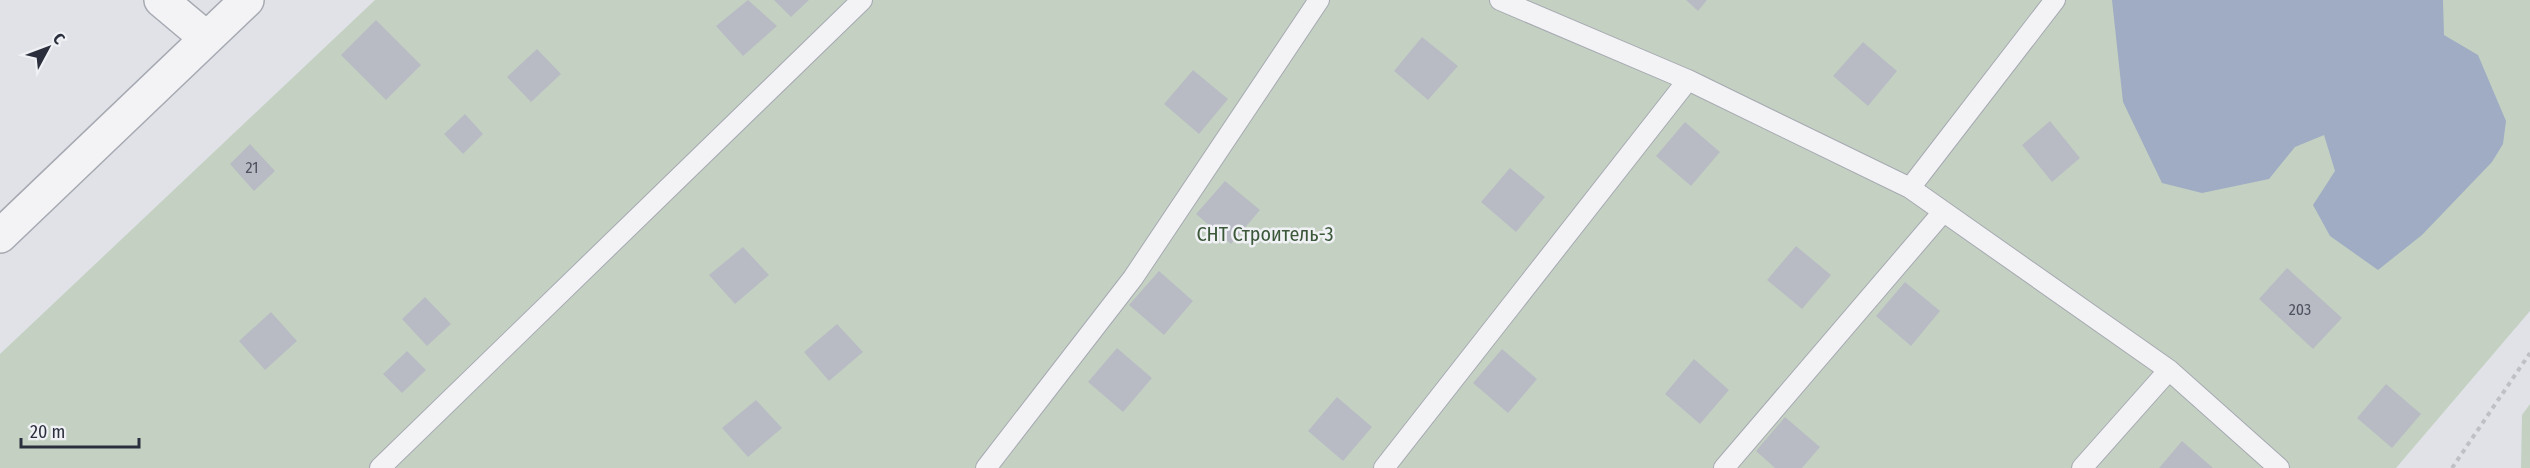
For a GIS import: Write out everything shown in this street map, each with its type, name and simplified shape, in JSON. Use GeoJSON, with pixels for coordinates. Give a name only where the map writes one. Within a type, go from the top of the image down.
{"type":"FeatureCollection","features":[{"type":"Feature","properties":{"kind":"street"},"geometry":{"type":"LineString","coordinates":[[161,0],[205,37]]}},
{"type":"Feature","properties":{"kind":"street"},"geometry":{"type":"LineString","coordinates":[[0,236],[205,37],[247,0]]}},
{"type":"Feature","properties":{"kind":"lane"},"geometry":{"type":"LineString","coordinates":[[380,468],[862,0]]}},
{"type":"Feature","properties":{"kind":"lane"},"geometry":{"type":"LineString","coordinates":[[986,468],[1133,278],[1320,0]]}},
{"type":"Feature","properties":{"kind":"lane"},"geometry":{"type":"LineString","coordinates":[[1500,0],[1688,80],[1910,188],[2169,370],[2279,468]]}},
{"type":"Feature","properties":{"kind":"lane"},"geometry":{"type":"LineString","coordinates":[[1910,188],[2055,0]]}},
{"type":"Feature","properties":{"kind":"lane"},"geometry":{"type":"LineString","coordinates":[[1384,468],[1688,80]]}},
{"type":"Feature","properties":{"kind":"lane"},"geometry":{"type":"LineString","coordinates":[[1724,468],[1943,212]]}},
{"type":"Feature","properties":{"kind":"lane"},"geometry":{"type":"LineString","coordinates":[[2082,468],[2169,370]]}},
{"type":"Feature","properties":{"kind":"path"},"geometry":{"type":"LineString","coordinates":[[2452,468],[2530,352]]}},
{"type":"Feature","properties":{"kind":"green space","name":"СНТ Строитель-3"},"geometry":{"type":"Polygon","coordinates":[[[375,0],[2530,0],[2530,311],[2396,468],[0,468],[0,354],[375,0]]]}},
{"type":"Feature","properties":{"kind":"green space"},"geometry":{"type":"Polygon","coordinates":[[[2530,404],[2530,468],[2521,468],[2522,415],[2530,404]]]}},
{"type":"Feature","properties":{"kind":"water"},"geometry":{"type":"Polygon","coordinates":[[[2112,0],[2443,0],[2444,35],[2478,55],[2506,121],[2503,144],[2492,162],[2422,235],[2378,270],[2330,236],[2313,205],[2335,171],[2324,135],[2295,147],[2269,179],[2202,193],[2162,183],[2123,102],[2112,0]]]}},
{"type":"Feature","properties":{"kind":"building"},"geometry":{"type":"Polygon","coordinates":[[[748,0],[777,26],[743,56],[716,26],[748,0]]]}},
{"type":"Feature","properties":{"kind":"building"},"geometry":{"type":"Polygon","coordinates":[[[774,0],[809,0],[791,17],[774,0]]]}},
{"type":"Feature","properties":{"kind":"building"},"geometry":{"type":"Polygon","coordinates":[[[1686,0],[1707,0],[1698,11],[1686,0]]]}},
{"type":"Feature","properties":{"kind":"building"},"geometry":{"type":"Polygon","coordinates":[[[376,20],[421,65],[386,100],[341,55],[376,20]]]}},
{"type":"Feature","properties":{"kind":"building"},"geometry":{"type":"Polygon","coordinates":[[[1422,37],[1458,66],[1428,100],[1394,71],[1422,37]]]}},
{"type":"Feature","properties":{"kind":"building"},"geometry":{"type":"Polygon","coordinates":[[[1863,42],[1897,71],[1868,106],[1833,76],[1863,42]]]}},
{"type":"Feature","properties":{"kind":"building"},"geometry":{"type":"Polygon","coordinates":[[[537,49],[561,74],[531,102],[507,77],[537,49]]]}},
{"type":"Feature","properties":{"kind":"building"},"geometry":{"type":"Polygon","coordinates":[[[1193,70],[1228,99],[1199,134],[1164,104],[1193,70]]]}},
{"type":"Feature","properties":{"kind":"building"},"geometry":{"type":"Polygon","coordinates":[[[465,114],[483,134],[463,154],[444,134],[465,114]]]}},
{"type":"Feature","properties":{"kind":"building"},"geometry":{"type":"Polygon","coordinates":[[[2050,121],[2080,158],[2052,182],[2022,145],[2050,121]]]}},
{"type":"Feature","properties":{"kind":"building"},"geometry":{"type":"Polygon","coordinates":[[[1685,122],[1720,152],[1691,186],[1656,156],[1685,122]]]}},
{"type":"Feature","properties":{"kind":"building"},"geometry":{"type":"Polygon","coordinates":[[[250,144],[275,171],[254,191],[230,164],[250,144]]]}},
{"type":"Feature","properties":{"kind":"building"},"geometry":{"type":"Polygon","coordinates":[[[1510,168],[1545,197],[1516,232],[1481,202],[1510,168]]]}},
{"type":"Feature","properties":{"kind":"building"},"geometry":{"type":"Polygon","coordinates":[[[1225,181],[1260,210],[1231,244],[1196,214],[1225,181]]]}},
{"type":"Feature","properties":{"kind":"building"},"geometry":{"type":"Polygon","coordinates":[[[1796,246],[1831,275],[1802,309],[1767,280],[1796,246]]]}},
{"type":"Feature","properties":{"kind":"building"},"geometry":{"type":"Polygon","coordinates":[[[743,247],[769,275],[735,304],[709,275],[743,247]]]}},
{"type":"Feature","properties":{"kind":"building"},"geometry":{"type":"Polygon","coordinates":[[[2287,268],[2342,318],[2313,349],[2259,299],[2287,268]]]}},
{"type":"Feature","properties":{"kind":"building"},"geometry":{"type":"Polygon","coordinates":[[[1159,271],[1193,301],[1164,335],[1129,305],[1159,271]]]}},
{"type":"Feature","properties":{"kind":"building"},"geometry":{"type":"Polygon","coordinates":[[[1905,282],[1940,311],[1911,346],[1876,316],[1905,282]]]}},
{"type":"Feature","properties":{"kind":"building"},"geometry":{"type":"Polygon","coordinates":[[[425,297],[451,324],[427,346],[402,319],[425,297]]]}},
{"type":"Feature","properties":{"kind":"building"},"geometry":{"type":"Polygon","coordinates":[[[271,312],[297,341],[265,370],[239,341],[271,312]]]}},
{"type":"Feature","properties":{"kind":"building"},"geometry":{"type":"Polygon","coordinates":[[[837,324],[863,352],[829,381],[804,352],[837,324]]]}},
{"type":"Feature","properties":{"kind":"building"},"geometry":{"type":"Polygon","coordinates":[[[1117,348],[1152,378],[1123,412],[1088,382],[1117,348]]]}},
{"type":"Feature","properties":{"kind":"building"},"geometry":{"type":"Polygon","coordinates":[[[1502,349],[1537,379],[1508,413],[1473,383],[1502,349]]]}},
{"type":"Feature","properties":{"kind":"building"},"geometry":{"type":"Polygon","coordinates":[[[407,351],[426,370],[402,393],[383,374],[407,351]]]}},
{"type":"Feature","properties":{"kind":"building"},"geometry":{"type":"Polygon","coordinates":[[[1694,359],[1729,390],[1700,424],[1665,394],[1694,359]]]}},
{"type":"Feature","properties":{"kind":"building"},"geometry":{"type":"Polygon","coordinates":[[[2386,384],[2421,414],[2392,448],[2357,418],[2386,384]]]}},
{"type":"Feature","properties":{"kind":"building"},"geometry":{"type":"Polygon","coordinates":[[[1337,397],[1372,427],[1343,461],[1308,431],[1337,397]]]}},
{"type":"Feature","properties":{"kind":"building"},"geometry":{"type":"Polygon","coordinates":[[[756,400],[782,428],[748,457],[722,428],[756,400]]]}},
{"type":"Feature","properties":{"kind":"building"},"geometry":{"type":"Polygon","coordinates":[[[1785,417],[1820,447],[1802,468],[1775,468],[1756,451],[1785,417]]]}},
{"type":"Feature","properties":{"kind":"building"},"geometry":{"type":"Polygon","coordinates":[[[2182,441],[2213,468],[2159,468],[2182,441]]]}}]}
